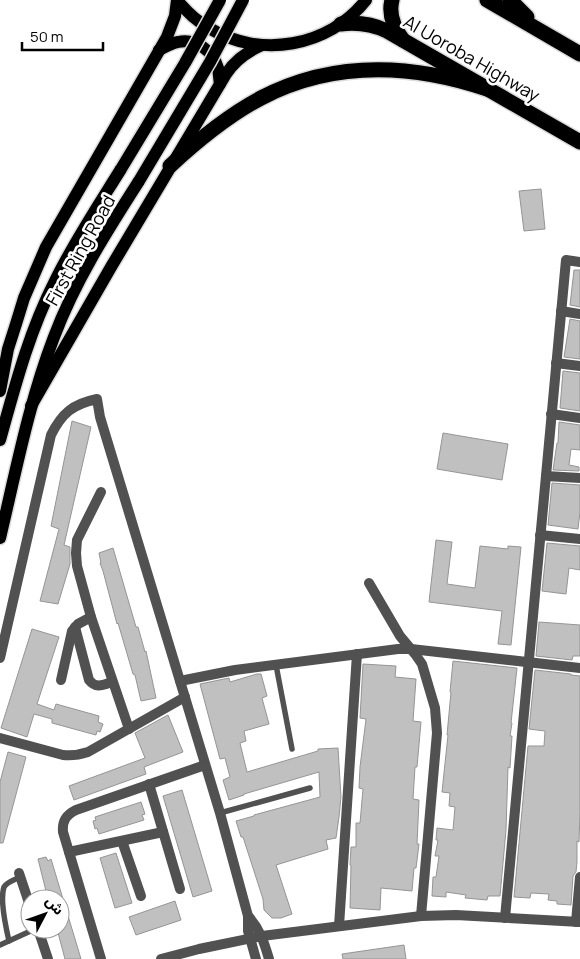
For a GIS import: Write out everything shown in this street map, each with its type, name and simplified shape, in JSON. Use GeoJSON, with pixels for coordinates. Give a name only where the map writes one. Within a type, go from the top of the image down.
{"type":"FeatureCollection","features":[{"type":"Feature","properties":{"kind":"highway"},"geometry":{"type":"LineString","coordinates":[[392,0],[391,18],[404,41]]}},
{"type":"Feature","properties":{"kind":"highway"},"geometry":{"type":"LineString","coordinates":[[488,0],[580,54]]}},
{"type":"Feature","properties":{"kind":"highway"},"geometry":{"type":"LineString","coordinates":[[510,0],[541,31]]}},
{"type":"Feature","properties":{"kind":"highway","name":"Al Uoroba Highway"},"geometry":{"type":"LineString","coordinates":[[341,24],[361,23],[387,31],[580,142]]}},
{"type":"Feature","properties":{"kind":"highway"},"geometry":{"type":"LineString","coordinates":[[170,166],[202,137],[240,110],[278,90],[319,77],[348,72],[392,69],[438,75],[490,90]]}},
{"type":"Feature","properties":{"kind":"main road"},"geometry":{"type":"LineString","coordinates":[[177,0],[197,20],[221,35],[234,40],[262,45],[290,44],[316,37],[341,24],[366,0]]}},
{"type":"Feature","properties":{"kind":"main road"},"geometry":{"type":"LineString","coordinates":[[0,391],[8,349],[34,273],[60,223],[159,50],[175,16],[177,0]]}},
{"type":"Feature","properties":{"kind":"main road","name":"First Ring Road"},"geometry":{"type":"LineString","coordinates":[[0,440],[16,381],[54,282],[189,56],[220,0]]}},
{"type":"Feature","properties":{"kind":"main road","name":"First Ring Road"},"geometry":{"type":"LineString","coordinates":[[0,538],[32,406],[47,356],[67,306],[101,241],[210,62],[243,0]]}},
{"type":"Feature","properties":{"kind":"main road"},"geometry":{"type":"LineString","coordinates":[[159,50],[170,44],[183,41],[202,46],[215,61],[220,84]]}},
{"type":"Feature","properties":{"kind":"main road"},"geometry":{"type":"LineString","coordinates":[[32,406],[170,166],[231,66],[245,54],[262,45]]}},
{"type":"Feature","properties":{"kind":"street"},"geometry":{"type":"LineString","coordinates":[[505,918],[566,260],[580,262]]}},
{"type":"Feature","properties":{"kind":"street"},"geometry":{"type":"LineString","coordinates":[[561,311],[580,314]]}},
{"type":"Feature","properties":{"kind":"street"},"geometry":{"type":"LineString","coordinates":[[556,363],[580,366]]}},
{"type":"Feature","properties":{"kind":"street"},"geometry":{"type":"LineString","coordinates":[[0,658],[51,435],[56,424],[73,407],[97,399],[100,417],[220,813],[248,916],[248,931],[256,959]]}},
{"type":"Feature","properties":{"kind":"street"},"geometry":{"type":"LineString","coordinates":[[552,414],[580,418]]}},
{"type":"Feature","properties":{"kind":"street"},"geometry":{"type":"LineString","coordinates":[[546,476],[580,478]]}},
{"type":"Feature","properties":{"kind":"street"},"geometry":{"type":"LineString","coordinates":[[101,492],[77,540],[77,566],[91,618],[129,728]]}},
{"type":"Feature","properties":{"kind":"street"},"geometry":{"type":"LineString","coordinates":[[540,535],[580,539]]}},
{"type":"Feature","properties":{"kind":"street"},"geometry":{"type":"LineString","coordinates":[[369,583],[400,636],[419,659],[435,708],[438,727],[421,916]]}},
{"type":"Feature","properties":{"kind":"street"},"geometry":{"type":"LineString","coordinates":[[61,680],[71,635],[75,627],[91,618]]}},
{"type":"Feature","properties":{"kind":"street"},"geometry":{"type":"LineString","coordinates":[[75,627],[90,680],[96,686],[112,682]]}},
{"type":"Feature","properties":{"kind":"street"},"geometry":{"type":"LineString","coordinates":[[180,681],[235,670],[386,650],[411,650],[580,668]]}},
{"type":"Feature","properties":{"kind":"street"},"geometry":{"type":"LineString","coordinates":[[339,926],[357,654]]}},
{"type":"Feature","properties":{"kind":"street"},"geometry":{"type":"LineString","coordinates":[[0,738],[72,756],[88,752],[185,697]]}},
{"type":"Feature","properties":{"kind":"street"},"geometry":{"type":"LineString","coordinates":[[101,959],[63,832],[62,826],[67,816],[71,812],[205,765]]}},
{"type":"Feature","properties":{"kind":"street"},"geometry":{"type":"LineString","coordinates":[[149,784],[180,889]]}},
{"type":"Feature","properties":{"kind":"street"},"geometry":{"type":"LineString","coordinates":[[69,852],[163,832]]}},
{"type":"Feature","properties":{"kind":"street"},"geometry":{"type":"LineString","coordinates":[[122,841],[141,896]]}},
{"type":"Feature","properties":{"kind":"street"},"geometry":{"type":"LineString","coordinates":[[20,875],[25,889]]}},
{"type":"Feature","properties":{"kind":"street"},"geometry":{"type":"LineString","coordinates":[[161,959],[262,936],[421,916],[456,915],[578,922],[580,876]]}},
{"type":"Feature","properties":{"kind":"street"},"geometry":{"type":"LineString","coordinates":[[248,916],[262,936],[269,959]]}},
{"type":"Feature","properties":{"kind":"street"},"geometry":{"type":"LineString","coordinates":[[41,939],[48,959]]}},
{"type":"Feature","properties":{"kind":"lane"},"geometry":{"type":"LineString","coordinates":[[276,665],[292,749]]}},
{"type":"Feature","properties":{"kind":"lane"},"geometry":{"type":"LineString","coordinates":[[220,813],[310,788]]}},
{"type":"Feature","properties":{"kind":"lane"},"geometry":{"type":"LineString","coordinates":[[9,941],[0,900],[1,892],[4,886],[20,875]]}},
{"type":"Feature","properties":{"kind":"lane"},"geometry":{"type":"LineString","coordinates":[[0,945],[20,936]]}},
{"type":"Feature","properties":{"kind":"building"},"geometry":{"type":"Polygon","coordinates":[[[541,189],[545,229],[524,231],[519,191],[541,189]]]}},
{"type":"Feature","properties":{"kind":"building"},"geometry":{"type":"Polygon","coordinates":[[[574,270],[580,270],[580,307],[570,305],[574,270]]]}},
{"type":"Feature","properties":{"kind":"building"},"geometry":{"type":"Polygon","coordinates":[[[570,319],[580,321],[580,359],[564,357],[570,319]]]}},
{"type":"Feature","properties":{"kind":"building"},"geometry":{"type":"Polygon","coordinates":[[[563,371],[580,373],[580,411],[560,408],[563,371]]]}},
{"type":"Feature","properties":{"kind":"building"},"geometry":{"type":"Polygon","coordinates":[[[72,421],[91,427],[64,545],[70,547],[70,564],[58,604],[40,601],[59,529],[51,526],[72,421]]]}},
{"type":"Feature","properties":{"kind":"building"},"geometry":{"type":"Polygon","coordinates":[[[559,422],[580,425],[580,450],[571,449],[569,465],[579,467],[579,471],[553,470],[558,443],[559,422]]]}},
{"type":"Feature","properties":{"kind":"building"},"geometry":{"type":"Polygon","coordinates":[[[443,433],[508,444],[502,480],[437,469],[443,433]]]}},
{"type":"Feature","properties":{"kind":"building"},"geometry":{"type":"Polygon","coordinates":[[[552,483],[580,485],[578,529],[548,525],[552,483]]]}},
{"type":"Feature","properties":{"kind":"building"},"geometry":{"type":"Polygon","coordinates":[[[436,540],[452,542],[447,584],[475,588],[480,546],[508,549],[508,546],[521,547],[511,645],[498,644],[502,611],[429,602],[436,540]]]}},
{"type":"Feature","properties":{"kind":"building"},"geometry":{"type":"Polygon","coordinates":[[[547,543],[580,546],[580,570],[569,568],[566,594],[542,591],[547,543]]]}},
{"type":"Feature","properties":{"kind":"building"},"geometry":{"type":"Polygon","coordinates":[[[113,548],[136,627],[138,627],[146,651],[156,698],[141,701],[135,675],[133,674],[117,624],[99,553],[113,548]]]}},
{"type":"Feature","properties":{"kind":"building"},"geometry":{"type":"Polygon","coordinates":[[[539,622],[580,625],[580,656],[573,656],[572,660],[536,656],[539,622]]]}},
{"type":"Feature","properties":{"kind":"building"},"geometry":{"type":"Polygon","coordinates":[[[32,629],[59,637],[37,704],[54,710],[56,704],[99,716],[98,722],[103,724],[100,732],[97,731],[96,735],[52,723],[52,719],[34,714],[27,737],[1,728],[32,629]]]}},
{"type":"Feature","properties":{"kind":"building"},"geometry":{"type":"Polygon","coordinates":[[[453,661],[517,668],[510,736],[512,736],[510,768],[508,767],[506,830],[500,896],[488,896],[487,900],[465,898],[466,895],[446,892],[446,897],[432,896],[433,877],[436,877],[439,856],[435,856],[438,840],[436,840],[437,828],[453,830],[455,807],[449,806],[450,793],[442,792],[453,661]]]}},
{"type":"Feature","properties":{"kind":"building"},"geometry":{"type":"Polygon","coordinates":[[[363,664],[396,666],[395,677],[416,679],[413,721],[421,722],[413,799],[419,800],[417,844],[419,844],[412,891],[381,888],[380,910],[350,908],[351,847],[356,847],[356,823],[360,823],[363,789],[359,788],[366,719],[360,718],[363,664]]]}},
{"type":"Feature","properties":{"kind":"building"},"geometry":{"type":"Polygon","coordinates":[[[535,670],[580,676],[579,842],[577,841],[577,862],[576,872],[573,876],[571,905],[557,904],[557,901],[548,900],[549,894],[531,893],[530,898],[514,897],[528,746],[544,746],[545,731],[529,729],[535,670]]]}},
{"type":"Feature","properties":{"kind":"building"},"geometry":{"type":"Polygon","coordinates":[[[261,674],[267,696],[262,698],[269,724],[244,731],[246,741],[240,743],[247,772],[318,751],[318,749],[338,748],[341,797],[336,838],[326,840],[328,849],[276,865],[292,914],[281,918],[272,918],[264,910],[263,899],[236,821],[320,797],[319,772],[229,800],[223,780],[230,777],[225,758],[220,759],[200,684],[229,678],[230,682],[261,674]]]}},
{"type":"Feature","properties":{"kind":"building"},"geometry":{"type":"Polygon","coordinates":[[[168,715],[183,752],[144,767],[146,774],[74,800],[69,786],[145,758],[135,733],[168,715]]]}},
{"type":"Feature","properties":{"kind":"building"},"geometry":{"type":"Polygon","coordinates":[[[8,752],[26,757],[3,843],[0,843],[0,782],[8,752]]]}},
{"type":"Feature","properties":{"kind":"building"},"geometry":{"type":"Polygon","coordinates":[[[182,790],[212,891],[193,897],[163,796],[182,790]]]}},
{"type":"Feature","properties":{"kind":"building"},"geometry":{"type":"Polygon","coordinates":[[[141,802],[145,814],[142,815],[144,820],[99,834],[97,828],[95,829],[93,821],[96,820],[95,817],[141,802]]]}},
{"type":"Feature","properties":{"kind":"building"},"geometry":{"type":"Polygon","coordinates":[[[116,853],[132,903],[115,908],[100,858],[116,853]]]}},
{"type":"Feature","properties":{"kind":"building"},"geometry":{"type":"Polygon","coordinates":[[[46,857],[48,861],[51,859],[60,889],[46,889],[38,859],[46,857]]]}},
{"type":"Feature","properties":{"kind":"building"},"geometry":{"type":"Polygon","coordinates":[[[175,901],[181,920],[136,935],[129,917],[175,901]]]}},
{"type":"Feature","properties":{"kind":"building"},"geometry":{"type":"Polygon","coordinates":[[[70,922],[81,959],[65,959],[60,939],[70,939],[70,922]]]}},
{"type":"Feature","properties":{"kind":"building"},"geometry":{"type":"Polygon","coordinates":[[[404,945],[406,959],[343,959],[342,954],[404,945]]]}}]}
